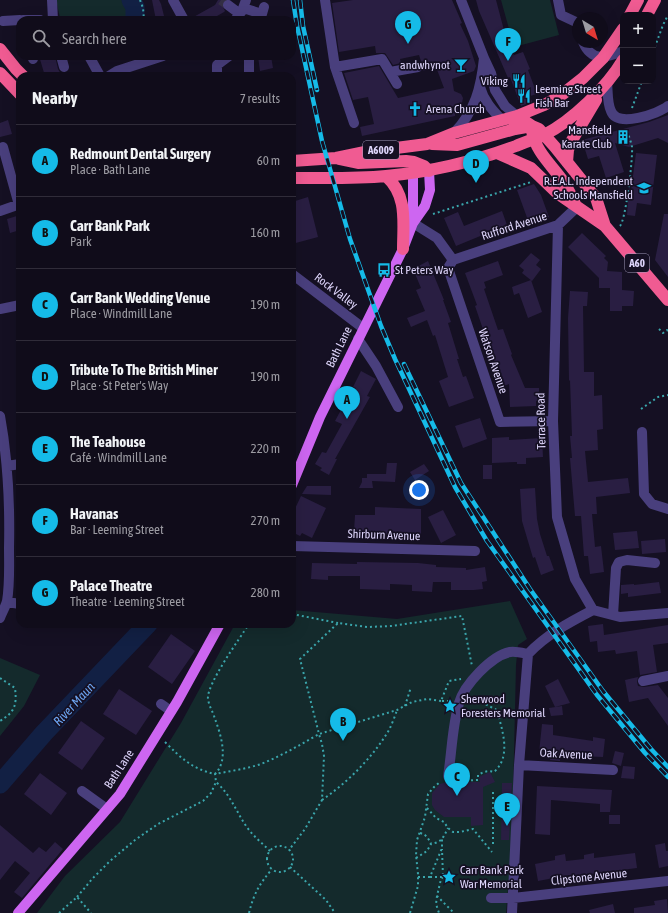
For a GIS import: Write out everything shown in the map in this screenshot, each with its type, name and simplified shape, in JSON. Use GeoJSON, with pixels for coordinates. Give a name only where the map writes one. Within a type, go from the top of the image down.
{"type":"FeatureCollection","features":[{"type":"Feature","properties":{"kind":"highway"},"geometry":{"type":"LineString","coordinates":[[632,12],[638,0]]}},
{"type":"Feature","properties":{"kind":"highway"},"geometry":{"type":"LineString","coordinates":[[649,12],[655,0]]}},
{"type":"Feature","properties":{"kind":"highway","name":"A6009"},"geometry":{"type":"LineString","coordinates":[[296,161],[336,158],[365,152],[427,144],[454,133],[517,116],[549,103],[583,78],[603,58],[620,32]]}},
{"type":"Feature","properties":{"kind":"highway"},"geometry":{"type":"LineString","coordinates":[[0,49],[19,72]]}},
{"type":"Feature","properties":{"kind":"highway"},"geometry":{"type":"LineString","coordinates":[[567,162],[568,150],[571,141],[607,82],[620,64]]}},
{"type":"Feature","properties":{"kind":"highway"},"geometry":{"type":"LineString","coordinates":[[0,73],[16,90]]}},
{"type":"Feature","properties":{"kind":"highway"},"geometry":{"type":"LineString","coordinates":[[414,168],[424,166],[429,171],[444,168],[497,153],[534,139],[545,134],[563,122],[586,104],[607,82]]}},
{"type":"Feature","properties":{"kind":"highway"},"geometry":{"type":"LineString","coordinates":[[534,139],[532,126],[536,116],[549,103]]}},
{"type":"Feature","properties":{"kind":"highway"},"geometry":{"type":"LineString","coordinates":[[517,116],[545,134]]}},
{"type":"Feature","properties":{"kind":"highway"},"geometry":{"type":"LineString","coordinates":[[502,120],[534,139]]}},
{"type":"Feature","properties":{"kind":"highway"},"geometry":{"type":"LineString","coordinates":[[414,168],[417,156],[427,144],[457,145],[515,129],[532,126]]}},
{"type":"Feature","properties":{"kind":"highway","name":"A60"},"geometry":{"type":"LineString","coordinates":[[545,134],[596,198],[609,230]]}},
{"type":"Feature","properties":{"kind":"highway","name":"A60"},"geometry":{"type":"LineString","coordinates":[[534,139],[543,157],[565,184],[577,207],[609,230],[668,300]]}},
{"type":"Feature","properties":{"kind":"highway"},"geometry":{"type":"LineString","coordinates":[[497,153],[531,168],[556,193],[577,207]]}},
{"type":"Feature","properties":{"kind":"highway"},"geometry":{"type":"LineString","coordinates":[[336,158],[358,163],[406,161],[414,168]]}},
{"type":"Feature","properties":{"kind":"highway","name":"A6009"},"geometry":{"type":"LineString","coordinates":[[296,178],[386,176],[414,168]]}},
{"type":"Feature","properties":{"kind":"highway"},"geometry":{"type":"LineString","coordinates":[[386,176],[397,189],[404,211],[403,249]]}},
{"type":"Feature","properties":{"kind":"main road","name":"Bath Lane"},"geometry":{"type":"LineString","coordinates":[[414,168],[414,223]]}},
{"type":"Feature","properties":{"kind":"main road","name":"Bath Lane"},"geometry":{"type":"LineString","coordinates":[[296,475],[320,417],[403,249],[414,223],[425,206],[430,190],[429,171]]}},
{"type":"Feature","properties":{"kind":"main road","name":"Bath Lane"},"geometry":{"type":"LineString","coordinates":[[18,913],[120,794],[171,711],[218,628]]}},
{"type":"Feature","properties":{"kind":"street"},"geometry":{"type":"LineString","coordinates":[[52,0],[53,16]]}},
{"type":"Feature","properties":{"kind":"street"},"geometry":{"type":"LineString","coordinates":[[173,0],[182,16]]}},
{"type":"Feature","properties":{"kind":"street"},"geometry":{"type":"LineString","coordinates":[[325,0],[336,67],[354,123]]}},
{"type":"Feature","properties":{"kind":"street"},"geometry":{"type":"LineString","coordinates":[[461,0],[491,73],[495,90],[505,106],[517,116]]}},
{"type":"Feature","properties":{"kind":"street"},"geometry":{"type":"LineString","coordinates":[[558,0],[561,15],[572,20]]}},
{"type":"Feature","properties":{"kind":"street"},"geometry":{"type":"LineString","coordinates":[[228,5],[239,13],[262,14],[264,7]]}},
{"type":"Feature","properties":{"kind":"street"},"geometry":{"type":"LineString","coordinates":[[3,21],[16,20]]}},
{"type":"Feature","properties":{"kind":"street"},"geometry":{"type":"LineString","coordinates":[[586,48],[595,56],[603,58],[620,52]]}},
{"type":"Feature","properties":{"kind":"street"},"geometry":{"type":"LineString","coordinates":[[454,133],[461,126],[480,87],[484,58]]}},
{"type":"Feature","properties":{"kind":"street"},"geometry":{"type":"LineString","coordinates":[[62,60],[64,66]]}},
{"type":"Feature","properties":{"kind":"street"},"geometry":{"type":"LineString","coordinates":[[91,60],[98,72]]}},
{"type":"Feature","properties":{"kind":"street"},"geometry":{"type":"LineString","coordinates":[[115,72],[151,60]]}},
{"type":"Feature","properties":{"kind":"street"},"geometry":{"type":"LineString","coordinates":[[217,72],[217,65],[224,60]]}},
{"type":"Feature","properties":{"kind":"street"},"geometry":{"type":"LineString","coordinates":[[249,60],[250,72]]}},
{"type":"Feature","properties":{"kind":"street"},"geometry":{"type":"LineString","coordinates":[[336,67],[382,60],[397,84]]}},
{"type":"Feature","properties":{"kind":"street"},"geometry":{"type":"LineString","coordinates":[[390,72],[418,67]]}},
{"type":"Feature","properties":{"kind":"street"},"geometry":{"type":"LineString","coordinates":[[607,82],[610,110],[614,115],[620,118],[631,119],[661,111],[668,106]]}},
{"type":"Feature","properties":{"kind":"street"},"geometry":{"type":"LineString","coordinates":[[480,87],[488,104],[502,120]]}},
{"type":"Feature","properties":{"kind":"street"},"geometry":{"type":"LineString","coordinates":[[3,147],[16,193]]}},
{"type":"Feature","properties":{"kind":"street"},"geometry":{"type":"LineString","coordinates":[[0,211],[16,205]]}},
{"type":"Feature","properties":{"kind":"street","name":"Rufford Avenue"},"geometry":{"type":"LineString","coordinates":[[453,260],[558,226],[577,207]]}},
{"type":"Feature","properties":{"kind":"street"},"geometry":{"type":"LineString","coordinates":[[414,223],[437,238],[453,260]]}},
{"type":"Feature","properties":{"kind":"street","name":"Terrace Road"},"geometry":{"type":"LineString","coordinates":[[558,226],[553,421],[557,517],[575,579],[593,610]]}},
{"type":"Feature","properties":{"kind":"street","name":"Watson Avenue"},"geometry":{"type":"LineString","coordinates":[[453,260],[448,268],[500,422],[553,421]]}},
{"type":"Feature","properties":{"kind":"street","name":"Rock Valley"},"geometry":{"type":"LineString","coordinates":[[296,277],[363,328]]}},
{"type":"Feature","properties":{"kind":"street"},"geometry":{"type":"LineString","coordinates":[[0,309],[16,306]]}},
{"type":"Feature","properties":{"kind":"street"},"geometry":{"type":"LineString","coordinates":[[358,339],[376,366],[398,407]]}},
{"type":"Feature","properties":{"kind":"street"},"geometry":{"type":"LineString","coordinates":[[0,416],[5,440],[10,535],[7,602],[0,618]]}},
{"type":"Feature","properties":{"kind":"street"},"geometry":{"type":"LineString","coordinates":[[642,432],[644,494],[652,504],[668,509]]}},
{"type":"Feature","properties":{"kind":"street"},"geometry":{"type":"LineString","coordinates":[[7,466],[16,465]]}},
{"type":"Feature","properties":{"kind":"street","name":"Shirburn Avenue"},"geometry":{"type":"LineString","coordinates":[[296,546],[475,551]]}},
{"type":"Feature","properties":{"kind":"street"},"geometry":{"type":"LineString","coordinates":[[613,615],[616,568],[619,562],[627,560],[655,563]]}},
{"type":"Feature","properties":{"kind":"street"},"geometry":{"type":"LineString","coordinates":[[7,602],[16,603]]}},
{"type":"Feature","properties":{"kind":"street"},"geometry":{"type":"LineString","coordinates":[[512,913],[519,765],[528,654],[538,643],[562,626],[593,610],[620,617],[668,613]]}},
{"type":"Feature","properties":{"kind":"street"},"geometry":{"type":"LineString","coordinates":[[447,778],[455,719],[460,701],[471,682],[485,666],[511,652],[528,654]]}},
{"type":"Feature","properties":{"kind":"street"},"geometry":{"type":"LineString","coordinates":[[643,681],[668,676]]}},
{"type":"Feature","properties":{"kind":"street"},"geometry":{"type":"LineString","coordinates":[[161,704],[171,711]]}},
{"type":"Feature","properties":{"kind":"street","name":"Oak Avenue"},"geometry":{"type":"LineString","coordinates":[[519,765],[613,770]]}},
{"type":"Feature","properties":{"kind":"street"},"geometry":{"type":"LineString","coordinates":[[82,791],[107,809]]}},
{"type":"Feature","properties":{"kind":"street","name":"Clipstone Avenue"},"geometry":{"type":"LineString","coordinates":[[491,898],[513,898],[668,881]]}},
{"type":"Feature","properties":{"kind":"path"},"geometry":{"type":"LineString","coordinates":[[140,0],[144,16]]}},
{"type":"Feature","properties":{"kind":"path"},"geometry":{"type":"LineString","coordinates":[[654,48],[662,25],[668,15]]}},
{"type":"Feature","properties":{"kind":"path"},"geometry":{"type":"LineString","coordinates":[[631,113],[641,84]]}},
{"type":"Feature","properties":{"kind":"path"},"geometry":{"type":"LineString","coordinates":[[609,230],[622,223],[627,202],[632,148],[626,126]]}},
{"type":"Feature","properties":{"kind":"path"},"geometry":{"type":"LineString","coordinates":[[433,214],[535,181]]}},
{"type":"Feature","properties":{"kind":"path"},"geometry":{"type":"LineString","coordinates":[[659,329],[663,333],[668,330]]}},
{"type":"Feature","properties":{"kind":"path"},"geometry":{"type":"LineString","coordinates":[[641,408],[658,397],[668,395]]}},
{"type":"Feature","properties":{"kind":"path"},"geometry":{"type":"LineString","coordinates":[[296,615],[367,627],[391,626],[462,616],[472,668]]}},
{"type":"Feature","properties":{"kind":"path"},"geometry":{"type":"LineString","coordinates":[[322,800],[324,756],[300,659],[338,623]]}},
{"type":"Feature","properties":{"kind":"path"},"geometry":{"type":"LineString","coordinates":[[215,774],[220,769],[222,744],[207,697],[212,682],[246,628]]}},
{"type":"Feature","properties":{"kind":"path"},"geometry":{"type":"LineString","coordinates":[[0,678],[16,688],[16,702],[9,716],[0,721]]}},
{"type":"Feature","properties":{"kind":"path"},"geometry":{"type":"LineString","coordinates":[[441,701],[449,681],[465,678]]}},
{"type":"Feature","properties":{"kind":"path"},"geometry":{"type":"LineString","coordinates":[[405,706],[411,687]]}},
{"type":"Feature","properties":{"kind":"path"},"geometry":{"type":"LineString","coordinates":[[157,734],[183,760],[201,771],[215,774],[261,764],[293,749],[319,734],[397,710],[412,702],[427,699],[483,703],[497,710],[505,748],[504,758],[499,768],[494,772],[491,771],[478,775],[478,780],[447,778],[434,787],[428,794],[427,807],[417,840],[416,858],[418,886],[410,913]]}},
{"type":"Feature","properties":{"kind":"path"},"geometry":{"type":"LineString","coordinates":[[289,850],[305,829],[322,800],[338,788],[377,747],[389,729],[397,710]]}},
{"type":"Feature","properties":{"kind":"path"},"geometry":{"type":"LineString","coordinates":[[59,913],[77,897],[110,861],[135,840],[158,824],[203,801],[211,793],[216,782],[215,774]]}},
{"type":"Feature","properties":{"kind":"path"},"geometry":{"type":"LineString","coordinates":[[216,782],[224,789],[246,826],[270,851]]}},
{"type":"Feature","properties":{"kind":"path"},"geometry":{"type":"LineString","coordinates":[[493,791],[493,844]]}},
{"type":"Feature","properties":{"kind":"path"},"geometry":{"type":"LineString","coordinates":[[427,807],[436,818],[444,822],[453,832],[473,829],[492,852]]}},
{"type":"Feature","properties":{"kind":"path"},"geometry":{"type":"LineString","coordinates":[[431,844],[438,843],[448,828]]}},
{"type":"Feature","properties":{"kind":"path"},"geometry":{"type":"LineString","coordinates":[[420,833],[424,834],[431,844]]}},
{"type":"Feature","properties":{"kind":"path"},"geometry":{"type":"LineString","coordinates":[[439,913],[436,904],[441,879],[443,877],[442,839]]}},
{"type":"Feature","properties":{"kind":"path"},"geometry":{"type":"LineString","coordinates":[[416,858],[427,851],[431,844]]}},
{"type":"Feature","properties":{"kind":"path"},"geometry":{"type":"LineString","coordinates":[[282,846],[289,850],[293,856],[290,867],[283,871],[276,871],[272,869],[268,862],[270,851],[282,846]]}},
{"type":"Feature","properties":{"kind":"path"},"geometry":{"type":"LineString","coordinates":[[430,877],[442,848]]}},
{"type":"Feature","properties":{"kind":"path"},"geometry":{"type":"LineString","coordinates":[[290,867],[326,900],[335,913]]}},
{"type":"Feature","properties":{"kind":"path"},"geometry":{"type":"LineString","coordinates":[[249,913],[253,896],[272,869]]}},
{"type":"Feature","properties":{"kind":"path"},"geometry":{"type":"LineString","coordinates":[[418,877],[443,877]]}},
{"type":"Feature","properties":{"kind":"path"},"geometry":{"type":"LineString","coordinates":[[437,896],[454,913]]}},
{"type":"Feature","properties":{"kind":"path"},"geometry":{"type":"LineString","coordinates":[[77,897],[91,913]]}},
{"type":"Feature","properties":{"kind":"green space"},"geometry":{"type":"Polygon","coordinates":[[[56,0],[125,0],[129,16],[60,16],[56,0]]]}},
{"type":"Feature","properties":{"kind":"green space"},"geometry":{"type":"Polygon","coordinates":[[[501,0],[550,0],[559,35],[514,47],[501,0]]]}},
{"type":"Feature","properties":{"kind":"green space"},"geometry":{"type":"Polygon","coordinates":[[[510,601],[527,639],[518,645],[516,665],[512,840],[506,913],[37,913],[65,876],[120,822],[181,723],[233,628],[296,628],[296,610],[397,619],[510,601]]]}},
{"type":"Feature","properties":{"kind":"green space"},"geometry":{"type":"Polygon","coordinates":[[[0,658],[40,675],[24,706],[0,736],[0,658]]]}},
{"type":"Feature","properties":{"kind":"building"},"geometry":{"type":"Polygon","coordinates":[[[152,0],[159,0],[164,16],[155,16],[152,0]]]}},
{"type":"Feature","properties":{"kind":"building"},"geometry":{"type":"Polygon","coordinates":[[[218,0],[224,0],[222,5],[225,11],[217,16],[195,16],[215,5],[218,0]]]}},
{"type":"Feature","properties":{"kind":"building"},"geometry":{"type":"Polygon","coordinates":[[[353,0],[452,0],[462,23],[460,24],[468,41],[476,66],[474,71],[452,79],[454,91],[461,94],[463,98],[462,103],[458,108],[459,112],[455,113],[455,116],[362,136],[360,127],[374,124],[368,97],[353,100],[344,73],[379,66],[398,98],[444,88],[436,67],[423,71],[424,65],[419,55],[400,59],[401,63],[393,65],[385,53],[376,53],[375,46],[339,52],[332,3],[353,0]]]}},
{"type":"Feature","properties":{"kind":"building"},"geometry":{"type":"Polygon","coordinates":[[[476,0],[496,0],[505,34],[514,55],[523,52],[530,69],[528,70],[537,94],[530,96],[532,102],[521,106],[510,77],[508,78],[479,11],[476,0]]]}},
{"type":"Feature","properties":{"kind":"building"},"geometry":{"type":"Polygon","coordinates":[[[40,60],[56,60],[60,72],[44,72],[40,60]]]}},
{"type":"Feature","properties":{"kind":"building"},"geometry":{"type":"Polygon","coordinates":[[[259,60],[272,60],[273,68],[260,71],[259,60]]]}},
{"type":"Feature","properties":{"kind":"building"},"geometry":{"type":"Polygon","coordinates":[[[668,115],[668,143],[658,138],[629,147],[615,143],[624,172],[606,178],[599,156],[588,159],[582,140],[649,122],[668,115]]]}},
{"type":"Feature","properties":{"kind":"building"},"geometry":{"type":"Polygon","coordinates":[[[8,120],[12,134],[0,137],[0,123],[8,120]]]}},
{"type":"Feature","properties":{"kind":"building"},"geometry":{"type":"Polygon","coordinates":[[[636,153],[657,155],[651,205],[637,203],[635,216],[627,215],[629,187],[631,191],[636,153]]]}},
{"type":"Feature","properties":{"kind":"building"},"geometry":{"type":"Polygon","coordinates":[[[534,184],[541,195],[549,217],[529,223],[517,190],[534,184]]]}},
{"type":"Feature","properties":{"kind":"building"},"geometry":{"type":"Polygon","coordinates":[[[308,197],[318,237],[296,243],[296,201],[308,197]]]}},
{"type":"Feature","properties":{"kind":"building"},"geometry":{"type":"Polygon","coordinates":[[[502,211],[507,225],[456,246],[444,218],[458,212],[464,226],[502,211]]]}},
{"type":"Feature","properties":{"kind":"building"},"geometry":{"type":"Polygon","coordinates":[[[664,214],[668,214],[668,277],[655,260],[664,214]]]}},
{"type":"Feature","properties":{"kind":"building"},"geometry":{"type":"Polygon","coordinates":[[[16,216],[16,231],[10,233],[7,219],[16,216]]]}},
{"type":"Feature","properties":{"kind":"building"},"geometry":{"type":"Polygon","coordinates":[[[582,233],[606,256],[604,258],[608,262],[607,271],[622,272],[622,290],[634,291],[633,306],[622,306],[622,311],[610,311],[610,288],[599,288],[599,278],[568,247],[582,233]]]}},
{"type":"Feature","properties":{"kind":"building"},"geometry":{"type":"Polygon","coordinates":[[[531,253],[540,260],[536,265],[541,269],[532,281],[522,273],[524,270],[519,266],[531,253]]]}},
{"type":"Feature","properties":{"kind":"building"},"geometry":{"type":"Polygon","coordinates":[[[428,261],[444,300],[451,322],[448,323],[463,377],[466,376],[474,398],[449,407],[439,381],[448,377],[435,335],[433,336],[427,320],[411,327],[407,318],[425,311],[416,290],[421,288],[413,269],[428,261]]]}},
{"type":"Feature","properties":{"kind":"building"},"geometry":{"type":"Polygon","coordinates":[[[498,261],[503,275],[484,282],[486,288],[484,289],[498,330],[503,329],[512,354],[511,355],[525,388],[539,388],[539,401],[536,401],[536,406],[510,407],[509,384],[504,386],[494,361],[475,306],[477,305],[465,273],[498,261]]]}},
{"type":"Feature","properties":{"kind":"building"},"geometry":{"type":"Polygon","coordinates":[[[531,280],[542,312],[528,318],[519,293],[514,295],[512,287],[531,280]]]}},
{"type":"Feature","properties":{"kind":"building"},"geometry":{"type":"Polygon","coordinates":[[[570,291],[588,292],[587,306],[583,306],[584,372],[594,372],[594,396],[602,395],[603,429],[597,430],[598,450],[585,451],[588,482],[628,478],[630,493],[596,497],[597,514],[592,514],[595,547],[601,546],[604,572],[590,574],[588,556],[584,556],[581,516],[575,516],[570,458],[572,458],[570,436],[572,436],[568,318],[570,291]]]}},
{"type":"Feature","properties":{"kind":"building"},"geometry":{"type":"Polygon","coordinates":[[[361,371],[376,379],[367,396],[370,397],[335,459],[337,459],[329,475],[320,470],[322,468],[315,464],[322,452],[326,453],[342,424],[335,421],[342,408],[345,410],[356,388],[353,387],[361,371]]]}},
{"type":"Feature","properties":{"kind":"building"},"geometry":{"type":"Polygon","coordinates":[[[480,418],[487,439],[463,448],[455,426],[480,418]]]}},
{"type":"Feature","properties":{"kind":"building"},"geometry":{"type":"Polygon","coordinates":[[[509,437],[509,440],[542,438],[543,457],[526,458],[526,464],[517,464],[517,462],[492,463],[492,438],[509,437]]]}},
{"type":"Feature","properties":{"kind":"building"},"geometry":{"type":"Polygon","coordinates":[[[387,463],[397,463],[395,482],[372,481],[373,488],[359,488],[362,478],[367,478],[367,474],[386,474],[387,463]]]}},
{"type":"Feature","properties":{"kind":"building"},"geometry":{"type":"Polygon","coordinates":[[[424,464],[429,471],[415,480],[410,472],[424,464]]]}},
{"type":"Feature","properties":{"kind":"building"},"geometry":{"type":"Polygon","coordinates":[[[483,465],[492,465],[492,479],[483,479],[483,465]]]}},
{"type":"Feature","properties":{"kind":"building"},"geometry":{"type":"Polygon","coordinates":[[[307,486],[331,486],[331,495],[302,494],[307,486]]]}},
{"type":"Feature","properties":{"kind":"building"},"geometry":{"type":"Polygon","coordinates":[[[535,488],[537,519],[540,534],[547,556],[549,556],[554,570],[541,575],[535,557],[533,558],[522,521],[520,489],[535,488]]]}},
{"type":"Feature","properties":{"kind":"building"},"geometry":{"type":"Polygon","coordinates":[[[301,496],[326,508],[312,538],[302,533],[300,536],[296,534],[296,507],[301,496]]]}},
{"type":"Feature","properties":{"kind":"building"},"geometry":{"type":"Polygon","coordinates":[[[375,507],[421,509],[421,536],[354,532],[355,515],[375,515],[375,507]]]}},
{"type":"Feature","properties":{"kind":"building"},"geometry":{"type":"Polygon","coordinates":[[[443,510],[456,535],[441,543],[428,517],[443,510]]]}},
{"type":"Feature","properties":{"kind":"building"},"geometry":{"type":"Polygon","coordinates":[[[637,531],[639,548],[615,550],[613,533],[637,531]]]}},
{"type":"Feature","properties":{"kind":"building"},"geometry":{"type":"Polygon","coordinates":[[[665,539],[666,552],[642,554],[641,541],[665,539]]]}},
{"type":"Feature","properties":{"kind":"building"},"geometry":{"type":"Polygon","coordinates":[[[357,562],[418,563],[436,565],[436,567],[466,568],[466,570],[485,567],[487,581],[482,582],[483,589],[474,590],[451,590],[451,582],[433,582],[432,592],[412,591],[412,585],[390,584],[390,590],[360,589],[360,576],[328,576],[328,580],[311,579],[312,563],[357,564],[357,562]]]}},
{"type":"Feature","properties":{"kind":"building"},"geometry":{"type":"Polygon","coordinates":[[[659,582],[661,593],[628,597],[628,593],[621,594],[621,585],[659,582]]]}},
{"type":"Feature","properties":{"kind":"building"},"geometry":{"type":"Polygon","coordinates":[[[603,624],[604,635],[668,625],[668,643],[653,645],[657,672],[640,675],[637,651],[616,654],[615,650],[598,652],[597,641],[590,642],[588,626],[603,624]]]}},
{"type":"Feature","properties":{"kind":"building"},"geometry":{"type":"Polygon","coordinates":[[[171,634],[195,651],[172,684],[148,667],[171,634]]]}},
{"type":"Feature","properties":{"kind":"building"},"geometry":{"type":"Polygon","coordinates":[[[638,677],[638,686],[644,687],[658,685],[668,698],[668,726],[648,698],[629,702],[625,680],[638,677]]]}},
{"type":"Feature","properties":{"kind":"building"},"geometry":{"type":"Polygon","coordinates":[[[558,679],[570,703],[555,707],[545,686],[558,679]]]}},
{"type":"Feature","properties":{"kind":"building"},"geometry":{"type":"Polygon","coordinates":[[[119,689],[152,711],[136,735],[103,714],[119,689]]]}},
{"type":"Feature","properties":{"kind":"building"},"geometry":{"type":"Polygon","coordinates":[[[562,706],[563,715],[551,716],[549,708],[562,706]]]}},
{"type":"Feature","properties":{"kind":"building"},"geometry":{"type":"Polygon","coordinates":[[[81,721],[105,738],[82,770],[58,753],[81,721]]]}},
{"type":"Feature","properties":{"kind":"building"},"geometry":{"type":"Polygon","coordinates":[[[542,724],[553,725],[553,735],[593,741],[593,737],[605,739],[603,757],[560,755],[560,761],[550,760],[551,753],[539,753],[542,724]]]}},
{"type":"Feature","properties":{"kind":"building"},"geometry":{"type":"Polygon","coordinates":[[[615,751],[624,753],[621,766],[612,763],[615,751]]]}},
{"type":"Feature","properties":{"kind":"building"},"geometry":{"type":"Polygon","coordinates":[[[623,766],[635,767],[634,779],[621,778],[623,766]]]}},
{"type":"Feature","properties":{"kind":"building"},"geometry":{"type":"Polygon","coordinates":[[[490,772],[495,782],[483,787],[483,825],[471,826],[471,817],[444,817],[435,810],[432,805],[432,793],[440,784],[447,782],[480,782],[479,777],[490,772]]]}},
{"type":"Feature","properties":{"kind":"building"},"geometry":{"type":"Polygon","coordinates":[[[40,773],[67,793],[51,815],[24,794],[40,773]]]}},
{"type":"Feature","properties":{"kind":"building"},"geometry":{"type":"Polygon","coordinates":[[[502,783],[512,783],[509,840],[501,840],[502,783]]]}},
{"type":"Feature","properties":{"kind":"building"},"geometry":{"type":"Polygon","coordinates":[[[537,786],[612,790],[610,812],[600,812],[600,804],[551,800],[550,835],[535,834],[537,786]]]}},
{"type":"Feature","properties":{"kind":"building"},"geometry":{"type":"Polygon","coordinates":[[[609,815],[620,815],[620,824],[609,824],[609,815]]]}},
{"type":"Feature","properties":{"kind":"building"},"geometry":{"type":"Polygon","coordinates":[[[0,825],[33,853],[39,847],[46,852],[55,842],[63,849],[22,898],[14,892],[30,873],[15,861],[0,880],[0,825]]]}},
{"type":"Feature","properties":{"kind":"building"},"geometry":{"type":"Polygon","coordinates":[[[665,843],[666,851],[668,851],[668,866],[659,868],[655,845],[665,843]]]}},
{"type":"Feature","properties":{"kind":"building"},"geometry":{"type":"Polygon","coordinates":[[[594,853],[594,858],[635,853],[637,868],[575,876],[575,874],[538,881],[535,864],[555,860],[555,856],[565,854],[566,861],[584,859],[584,855],[594,853]]]}},
{"type":"Feature","properties":{"kind":"building"},"geometry":{"type":"Polygon","coordinates":[[[667,899],[668,913],[634,913],[634,908],[655,905],[654,901],[667,899]]]}},
{"type":"Feature","properties":{"kind":"building"},"geometry":{"type":"Polygon","coordinates":[[[613,904],[615,913],[590,913],[589,910],[613,904]]]}},
{"type":"Feature","properties":{"kind":"waterway","name":"River Maun"},"geometry":{"type":"LineString","coordinates":[[131,0],[135,7],[135,16]]}},
{"type":"Feature","properties":{"kind":"waterway","name":"River Maun"},"geometry":{"type":"LineString","coordinates":[[0,784],[44,733],[144,628]]}},
{"type":"Feature","properties":{"kind":"tunnel"},"geometry":{"type":"LineString","coordinates":[[221,0],[228,5]]}},
{"type":"Feature","properties":{"kind":"railway"},"geometry":{"type":"LineString","coordinates":[[293,0],[295,16]]}},
{"type":"Feature","properties":{"kind":"railway"},"geometry":{"type":"LineString","coordinates":[[300,0],[303,26],[317,90]]}},
{"type":"Feature","properties":{"kind":"railway"},"geometry":{"type":"LineString","coordinates":[[296,20],[322,141],[350,239],[381,326],[455,487],[487,541],[597,695],[645,753],[668,777]]}},
{"type":"Feature","properties":{"kind":"railway"},"geometry":{"type":"LineString","coordinates":[[404,364],[461,483],[530,589],[603,691],[651,749],[668,767]]}},
{"type":"Feature","properties":{"kind":"place","name":"Palace Theatre"},"geometry":{"type":"Point","coordinates":[408,44]}},
{"type":"Feature","properties":{"kind":"place","name":"Havanas"},"geometry":{"type":"Point","coordinates":[508,61]}},
{"type":"Feature","properties":{"kind":"place","name":"andwhynot"},"geometry":{"type":"Point","coordinates":[461,65]}},
{"type":"Feature","properties":{"kind":"place","name":"Viking"},"geometry":{"type":"Point","coordinates":[519,81]}},
{"type":"Feature","properties":{"kind":"place","name":"Leeming Street Fish Bar"},"geometry":{"type":"Point","coordinates":[524,96]}},
{"type":"Feature","properties":{"kind":"place","name":"Arena Church"},"geometry":{"type":"Point","coordinates":[415,109]}},
{"type":"Feature","properties":{"kind":"place","name":"Mansfield Karate Club"},"geometry":{"type":"Point","coordinates":[623,137]}},
{"type":"Feature","properties":{"kind":"place","name":"Tribute To The British Miner"},"geometry":{"type":"Point","coordinates":[476,183]}},
{"type":"Feature","properties":{"kind":"place","name":"R.E.A.L. Independent Schools Mansfield"},"geometry":{"type":"Point","coordinates":[644,188]}},
{"type":"Feature","properties":{"kind":"place","name":"St Peters Way"},"geometry":{"type":"Point","coordinates":[384,270]}},
{"type":"Feature","properties":{"kind":"place","name":"Redmount Dental Surgery"},"geometry":{"type":"Point","coordinates":[347,419]}},
{"type":"Feature","properties":{"kind":"place","name":"Sherwood Foresters Memorial"},"geometry":{"type":"Point","coordinates":[450,706]}},
{"type":"Feature","properties":{"kind":"place","name":"Carr Bank Park"},"geometry":{"type":"Point","coordinates":[343,741]}},
{"type":"Feature","properties":{"kind":"place","name":"Carr Bank Wedding Venue"},"geometry":{"type":"Point","coordinates":[457,796]}},
{"type":"Feature","properties":{"kind":"place","name":"The Teahouse"},"geometry":{"type":"Point","coordinates":[507,826]}},
{"type":"Feature","properties":{"kind":"place","name":"Carr Bank Park War Memorial"},"geometry":{"type":"Point","coordinates":[449,877]}}]}
